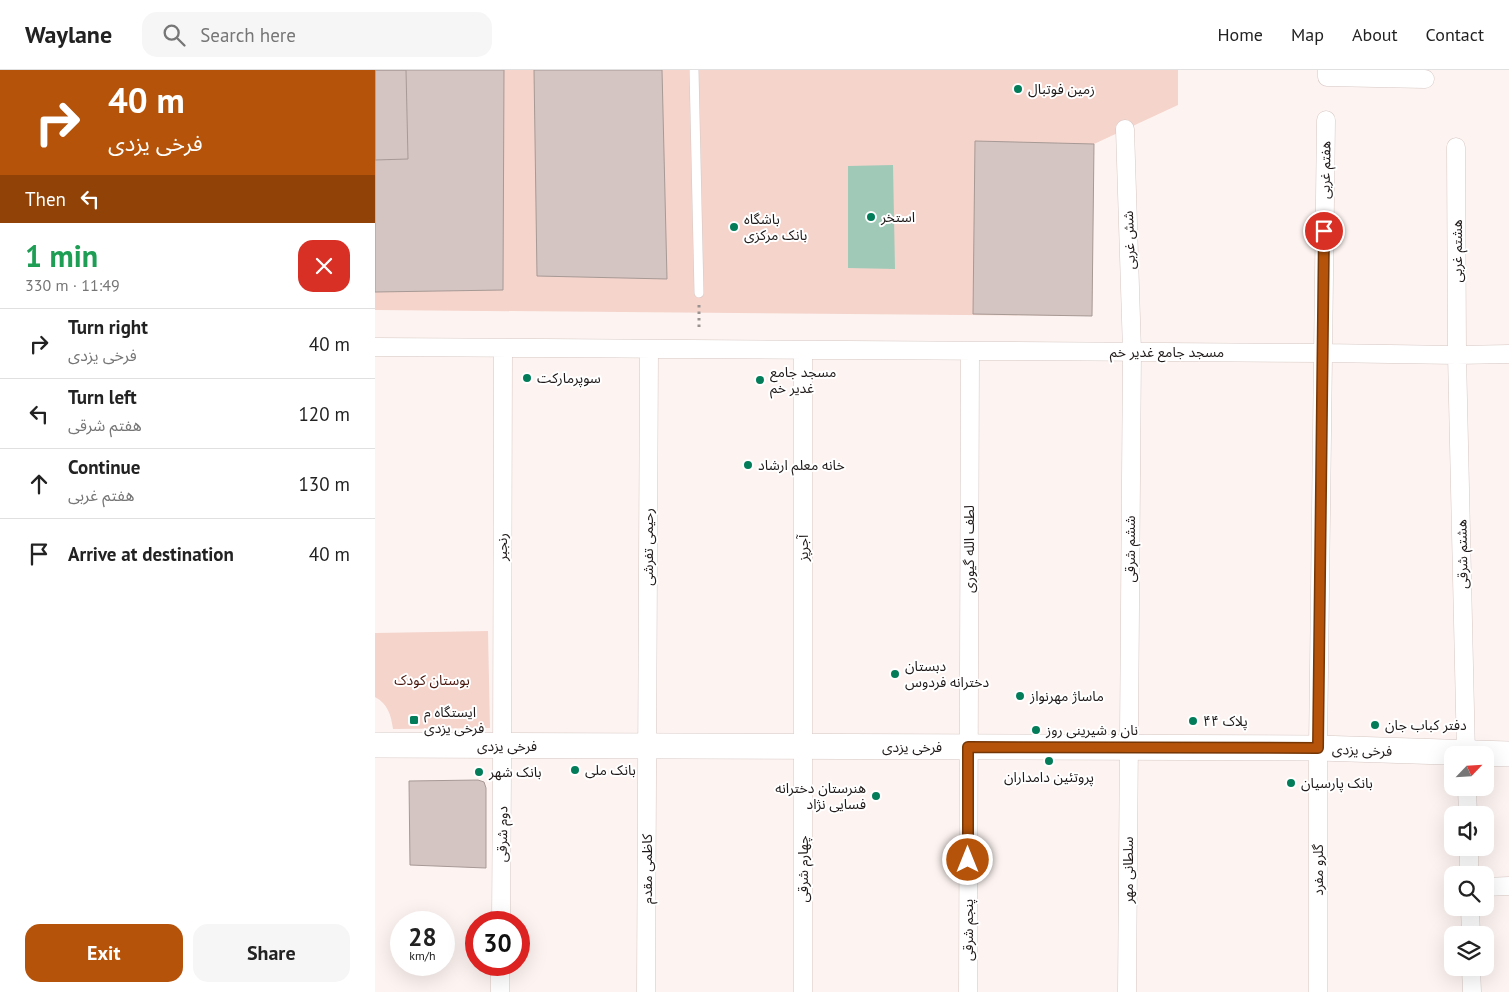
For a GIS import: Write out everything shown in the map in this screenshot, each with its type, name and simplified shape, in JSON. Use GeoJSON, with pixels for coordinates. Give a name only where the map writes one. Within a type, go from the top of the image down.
{"type":"FeatureCollection","features":[{"type":"Feature","properties":{"kind":"main road","name":"فرخی یزدی"},"geometry":{"type":"LineString","coordinates":[[375,745],[1318,748],[1444,753]]}},
{"type":"Feature","properties":{"kind":"main road","name":"فرخی یزدی"},"geometry":{"type":"LineString","coordinates":[[1494,754],[1509,754]]}},
{"type":"Feature","properties":{"kind":"street"},"geometry":{"type":"LineString","coordinates":[[1327,74],[1425,79]]}},
{"type":"Feature","properties":{"kind":"street","name":"هفتم غربی"},"geometry":{"type":"LineString","coordinates":[[1318,748],[1326,120]]}},
{"type":"Feature","properties":{"kind":"street","name":"شش غربی"},"geometry":{"type":"LineString","coordinates":[[1125,129],[1132,351]]}},
{"type":"Feature","properties":{"kind":"street","name":"هشتم غربی"},"geometry":{"type":"LineString","coordinates":[[1456,147],[1457,354]]}},
{"type":"Feature","properties":{"kind":"street","name":"مسجد جامع غدیر خم"},"geometry":{"type":"LineString","coordinates":[[375,347],[1509,354]]}},
{"type":"Feature","properties":{"kind":"street","name":"رنجبر"},"geometry":{"type":"LineString","coordinates":[[502,746],[503,348]]}},
{"type":"Feature","properties":{"kind":"street","name":"رحیمی تفرشی"},"geometry":{"type":"LineString","coordinates":[[647,746],[649,349]]}},
{"type":"Feature","properties":{"kind":"street","name":"آجرپز"},"geometry":{"type":"LineString","coordinates":[[803,350],[803,747]]}},
{"type":"Feature","properties":{"kind":"street","name":"لطف الله گیوری"},"geometry":{"type":"LineString","coordinates":[[968,747],[970,351]]}},
{"type":"Feature","properties":{"kind":"street","name":"ششم شرقی"},"geometry":{"type":"LineString","coordinates":[[1129,748],[1132,351]]}},
{"type":"Feature","properties":{"kind":"street","name":"هشتم شرقی"},"geometry":{"type":"LineString","coordinates":[[1457,354],[1466,746]]}},
{"type":"Feature","properties":{"kind":"street","name":"دوم شرقی"},"geometry":{"type":"LineString","coordinates":[[501,911],[502,746]]}},
{"type":"Feature","properties":{"kind":"street","name":"کاظمی مقدم"},"geometry":{"type":"LineString","coordinates":[[646,992],[647,746]]}},
{"type":"Feature","properties":{"kind":"street","name":"چهارم شرقی"},"geometry":{"type":"LineString","coordinates":[[803,747],[803,992]]}},
{"type":"Feature","properties":{"kind":"street","name":"پنجم شرقی"},"geometry":{"type":"LineString","coordinates":[[968,747],[968,992]]}},
{"type":"Feature","properties":{"kind":"street","name":"سلطانی مهر"},"geometry":{"type":"LineString","coordinates":[[1127,992],[1129,748]]}},
{"type":"Feature","properties":{"kind":"street","name":"گلرو مفرد"},"geometry":{"type":"LineString","coordinates":[[1318,748],[1318,992]]}},
{"type":"Feature","properties":{"kind":"street"},"geometry":{"type":"LineString","coordinates":[[1494,887],[1509,886]]}},
{"type":"Feature","properties":{"kind":"street"},"geometry":{"type":"LineString","coordinates":[[500,976],[500,992]]}},
{"type":"Feature","properties":{"kind":"street"},"geometry":{"type":"LineString","coordinates":[[1471,976],[1472,992]]}},
{"type":"Feature","properties":{"kind":"lane"},"geometry":{"type":"LineString","coordinates":[[694,70],[699,293]]}},
{"type":"Feature","properties":{"kind":"path"},"geometry":{"type":"LineString","coordinates":[[699,293],[699,349]]}},
{"type":"Feature","properties":{"kind":"green space","name":"باشگاه بانک مرکزی"},"geometry":{"type":"Polygon","coordinates":[[[375,70],[1178,70],[1178,105],[1094,144],[1092,316],[375,310],[375,70]]]}},
{"type":"Feature","properties":{"kind":"green space","name":"بوستان کودک"},"geometry":{"type":"Polygon","coordinates":[[[488,631],[490,728],[393,729],[388,710],[375,697],[375,633],[488,631]]]}},
{"type":"Feature","properties":{"kind":"shaded area","name":"استخر"},"geometry":{"type":"Polygon","coordinates":[[[893,165],[895,269],[848,268],[848,166],[893,165]]]}},
{"type":"Feature","properties":{"kind":"building"},"geometry":{"type":"Polygon","coordinates":[[[375,70],[504,70],[503,290],[375,292],[375,70]]]}},
{"type":"Feature","properties":{"kind":"building"},"geometry":{"type":"Polygon","coordinates":[[[375,70],[406,70],[408,159],[375,160],[375,70]]]}},
{"type":"Feature","properties":{"kind":"building"},"geometry":{"type":"Polygon","coordinates":[[[534,70],[662,70],[667,279],[537,276],[534,70]]]}},
{"type":"Feature","properties":{"kind":"building"},"geometry":{"type":"Polygon","coordinates":[[[975,141],[1094,144],[1092,316],[973,314],[975,141]]]}},
{"type":"Feature","properties":{"kind":"building"},"geometry":{"type":"Polygon","coordinates":[[[478,780],[484,782],[486,788],[486,868],[410,865],[409,781],[478,780]]]}},
{"type":"Feature","properties":{"kind":"place","name":"زمین فوتبال"},"geometry":{"type":"Point","coordinates":[1018,89]}},
{"type":"Feature","properties":{"kind":"place","name":"استخر"},"geometry":{"type":"Point","coordinates":[871,217]}},
{"type":"Feature","properties":{"kind":"place","name":"باشگاه بانک مرکزی"},"geometry":{"type":"Point","coordinates":[734,227]}},
{"type":"Feature","properties":{"kind":"place","name":"سوپرمارکت"},"geometry":{"type":"Point","coordinates":[527,378]}},
{"type":"Feature","properties":{"kind":"place","name":"مسجد جامع غدیر خم"},"geometry":{"type":"Point","coordinates":[760,380]}},
{"type":"Feature","properties":{"kind":"place","name":"خانه معلم ارشاد"},"geometry":{"type":"Point","coordinates":[748,465]}},
{"type":"Feature","properties":{"kind":"place","name":"دبستان دخترانه فردوس"},"geometry":{"type":"Point","coordinates":[895,674]}},
{"type":"Feature","properties":{"kind":"place","name":"ماساژ مهرنواز"},"geometry":{"type":"Point","coordinates":[1020,696]}},
{"type":"Feature","properties":{"kind":"place","name":"ایستگاه م فرخی یزدی"},"geometry":{"type":"Point","coordinates":[414,720]}},
{"type":"Feature","properties":{"kind":"place","name":"پلاک ۴۴"},"geometry":{"type":"Point","coordinates":[1193,721]}},
{"type":"Feature","properties":{"kind":"place","name":"دفتر کباب جان"},"geometry":{"type":"Point","coordinates":[1375,725]}},
{"type":"Feature","properties":{"kind":"place","name":"نان و شيرينى روز"},"geometry":{"type":"Point","coordinates":[1036,730]}},
{"type":"Feature","properties":{"kind":"place","name":"پروتئین دامداران"},"geometry":{"type":"Point","coordinates":[1049,761]}},
{"type":"Feature","properties":{"kind":"place","name":"بانک ملی"},"geometry":{"type":"Point","coordinates":[575,770]}},
{"type":"Feature","properties":{"kind":"place","name":"بانک شهر"},"geometry":{"type":"Point","coordinates":[479,772]}},
{"type":"Feature","properties":{"kind":"place","name":"بانک پارسیان"},"geometry":{"type":"Point","coordinates":[1291,783]}},
{"type":"Feature","properties":{"kind":"place","name":"هنرستان دخترانه فسایی نژاد"},"geometry":{"type":"Point","coordinates":[876,796]}},
{"type":"Feature","properties":{"kind":"route"},"geometry":{"type":"LineString","coordinates":[[968,860],[968,747],[1318,748],[1324,231]]}}]}
